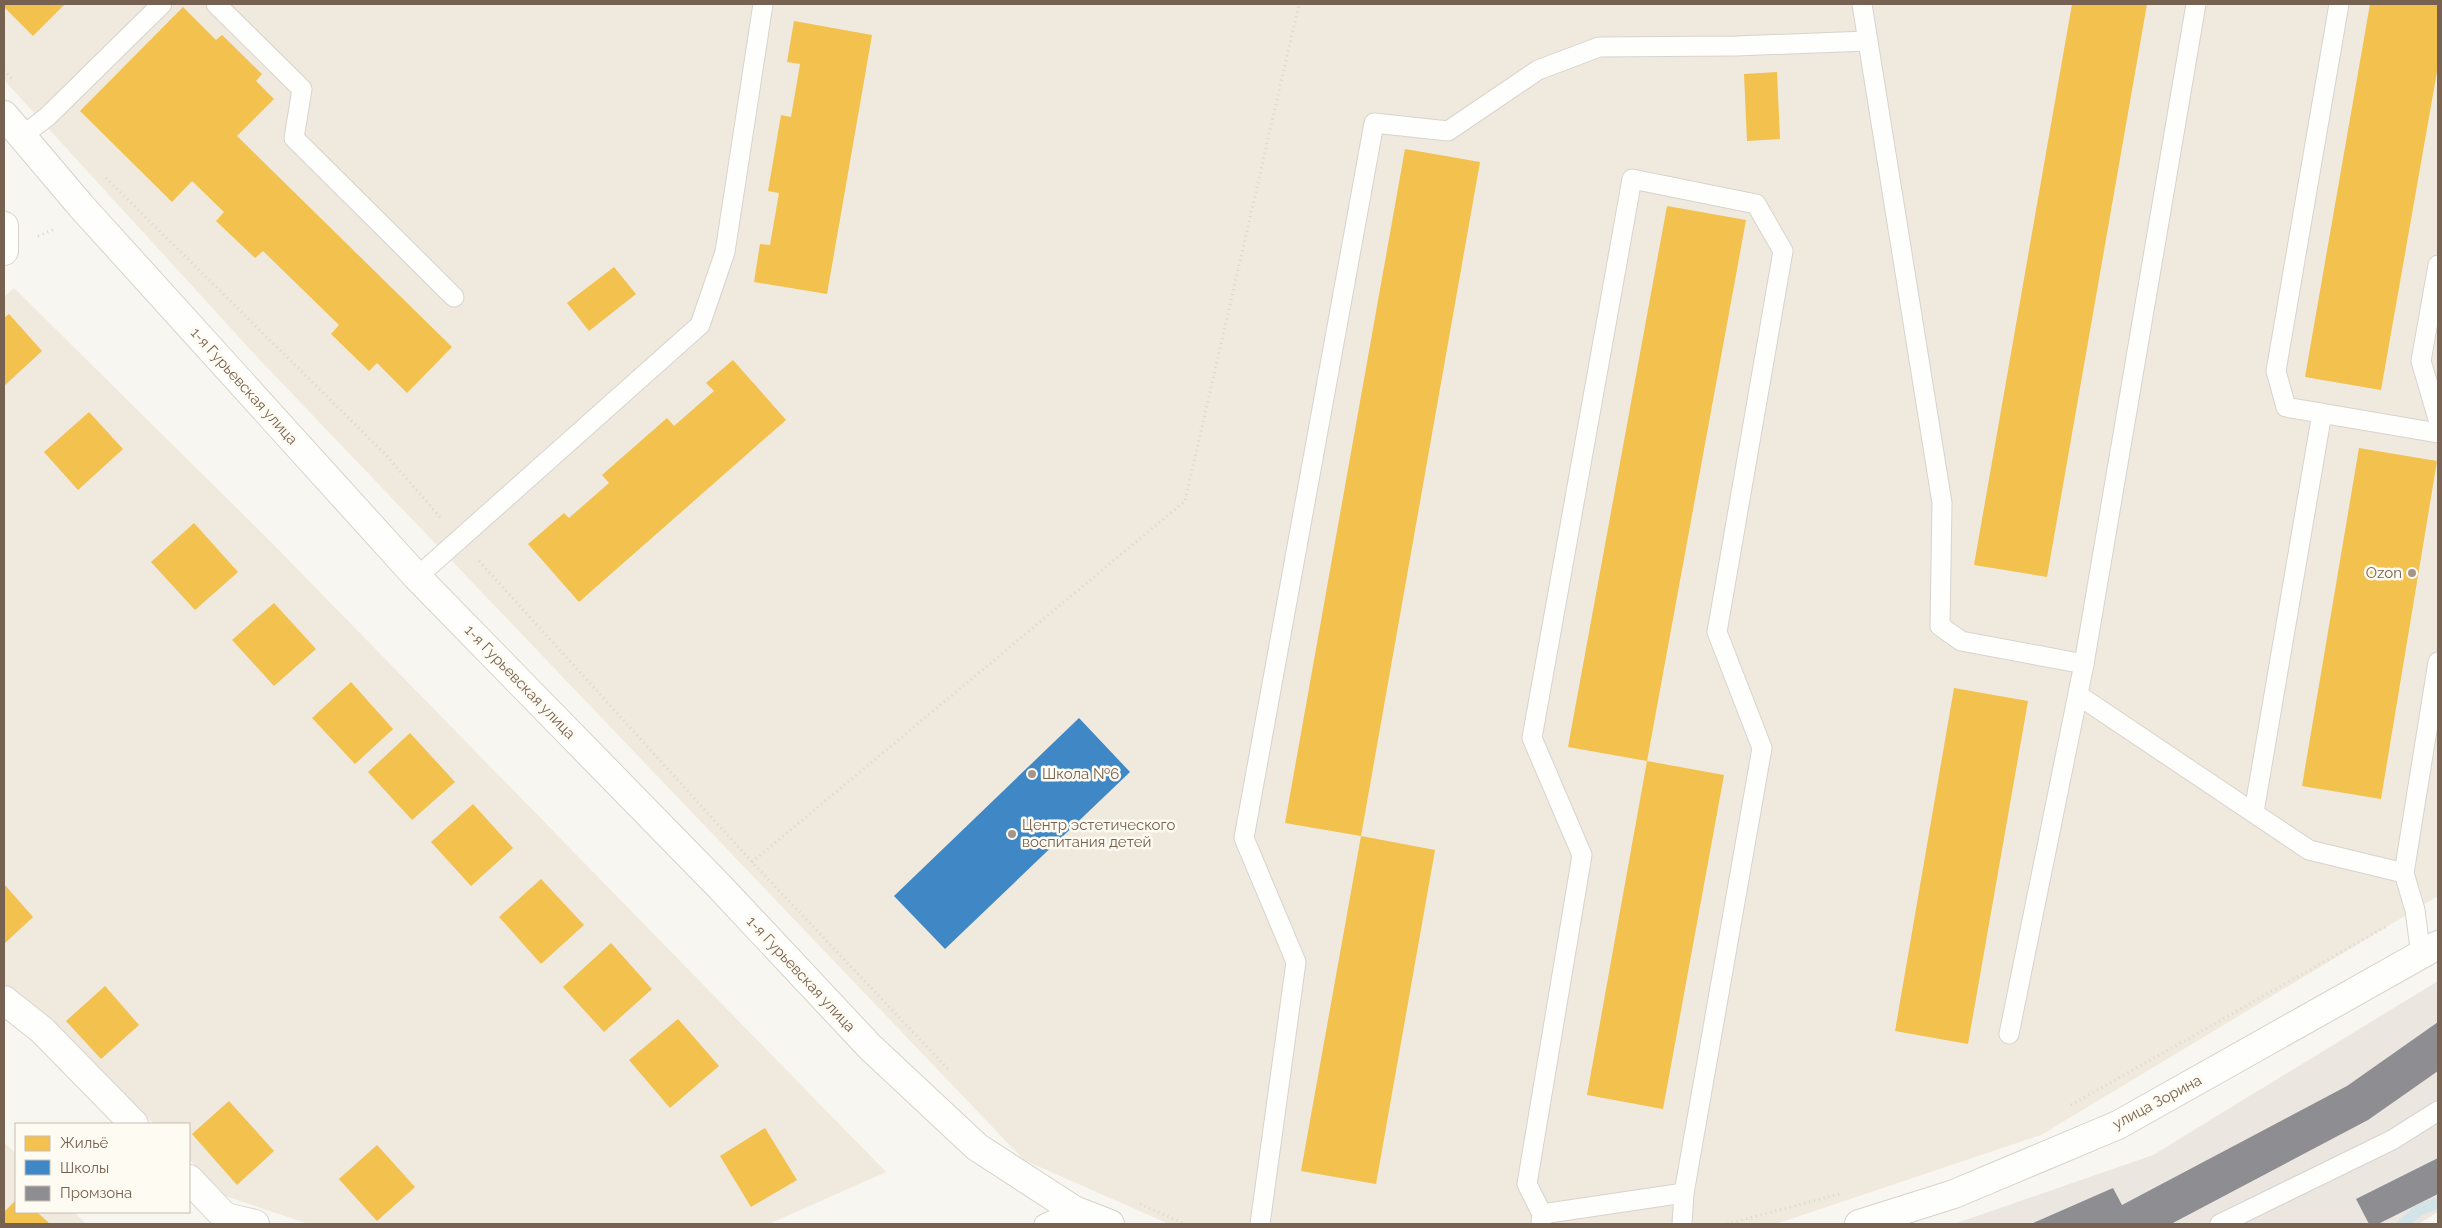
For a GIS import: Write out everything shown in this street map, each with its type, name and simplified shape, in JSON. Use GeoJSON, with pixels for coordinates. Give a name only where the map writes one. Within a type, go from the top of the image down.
{"type":"FeatureCollection","features":[{"type":"Feature","properties":{"kind":"main road","name":"1-я Гурьевская улица"},"geometry":{"type":"LineString","coordinates":[[4,115],[81,206],[417,578],[720,887],[870,1047],[977,1147],[1074,1210]]}},
{"type":"Feature","properties":{"kind":"main road"},"geometry":{"type":"LineString","coordinates":[[4,226],[4,251]]}},
{"type":"Feature","properties":{"kind":"main road","name":"улица Зорина"},"geometry":{"type":"LineString","coordinates":[[1858,1224],[1954,1194],[2118,1125],[2429,951]]}},
{"type":"Feature","properties":{"kind":"main road"},"geometry":{"type":"LineString","coordinates":[[4,1000],[42,1030],[133,1123]]}},
{"type":"Feature","properties":{"kind":"main road"},"geometry":{"type":"LineString","coordinates":[[190,1181],[225,1217],[255,1224]]}},
{"type":"Feature","properties":{"kind":"main road"},"geometry":{"type":"LineString","coordinates":[[1074,1210],[1110,1224]]}},
{"type":"Feature","properties":{"kind":"lane"},"geometry":{"type":"LineString","coordinates":[[22,136],[47,117],[162,4]]}},
{"type":"Feature","properties":{"kind":"lane"},"geometry":{"type":"LineString","coordinates":[[216,4],[302,89],[294,138],[454,298]]}},
{"type":"Feature","properties":{"kind":"lane"},"geometry":{"type":"LineString","coordinates":[[417,578],[700,324],[725,252],[763,4]]}},
{"type":"Feature","properties":{"kind":"lane"},"geometry":{"type":"LineString","coordinates":[[1862,4],[1942,504],[1940,626],[1961,641],[2084,664]]}},
{"type":"Feature","properties":{"kind":"lane"},"geometry":{"type":"LineString","coordinates":[[2009,1034],[2084,664],[2196,4]]}},
{"type":"Feature","properties":{"kind":"lane"},"geometry":{"type":"LineString","coordinates":[[2339,4],[2276,371],[2286,407],[2438,433]]}},
{"type":"Feature","properties":{"kind":"lane"},"geometry":{"type":"LineString","coordinates":[[1260,1224],[1296,962],[1244,838],[1374,123],[1448,131],[1538,70],[1599,46],[1736,46],[1867,41]]}},
{"type":"Feature","properties":{"kind":"lane"},"geometry":{"type":"LineString","coordinates":[[1682,1224],[1684,1193],[1762,748],[1717,632],[1784,251],[1756,204],[1632,179],[1532,738],[1582,855],[1527,1184],[1541,1219],[1684,1193]]}},
{"type":"Feature","properties":{"kind":"lane"},"geometry":{"type":"LineString","coordinates":[[2438,265],[2421,361],[2438,419]]}},
{"type":"Feature","properties":{"kind":"lane"},"geometry":{"type":"LineString","coordinates":[[2254,812],[2322,413]]}},
{"type":"Feature","properties":{"kind":"lane"},"geometry":{"type":"LineString","coordinates":[[2429,951],[2404,873],[2438,662]]}},
{"type":"Feature","properties":{"kind":"lane"},"geometry":{"type":"LineString","coordinates":[[2078,695],[2309,850],[2404,873]]}},
{"type":"Feature","properties":{"kind":"lane"},"geometry":{"type":"LineString","coordinates":[[2220,1224],[2392,1140],[2438,1111]]}},
{"type":"Feature","properties":{"kind":"lane"},"geometry":{"type":"LineString","coordinates":[[1044,1224],[1074,1210]]}},
{"type":"Feature","properties":{"kind":"path"},"geometry":{"type":"LineString","coordinates":[[720,887],[1185,501],[1299,4]]}},
{"type":"Feature","properties":{"kind":"path"},"geometry":{"type":"LineString","coordinates":[[4,70],[47,117]]}},
{"type":"Feature","properties":{"kind":"path"},"geometry":{"type":"LineString","coordinates":[[102,174],[386,455],[460,540],[752,862],[949,1069]]}},
{"type":"Feature","properties":{"kind":"path"},"geometry":{"type":"LineString","coordinates":[[2062,1109],[2415,910]]}},
{"type":"Feature","properties":{"kind":"path"},"geometry":{"type":"LineString","coordinates":[[1727,1224],[1848,1191]]}},
{"type":"Feature","properties":{"kind":"path"},"geometry":{"type":"LineString","coordinates":[[1131,1200],[1185,1224]]}},
{"type":"Feature","properties":{"kind":"shaded area"},"geometry":{"type":"Polygon","coordinates":[[[4,4],[2438,4],[2438,896],[2041,1135],[1776,1224],[1169,1224],[1024,1160],[259,359],[4,80],[4,4]]]}},
{"type":"Feature","properties":{"kind":"shaded area"},"geometry":{"type":"Polygon","coordinates":[[[14,288],[269,540],[886,1172],[769,1224],[309,1224],[225,1196],[190,1160],[190,1123],[153,1123],[113,1083],[4,984],[4,297],[14,288]]]}},
{"type":"Feature","properties":{"kind":"shaded area"},"geometry":{"type":"Polygon","coordinates":[[[2438,981],[2438,1212],[2420,1223],[1954,1224],[2153,1155],[2438,981]]]}},
{"type":"Feature","properties":{"kind":"shaded area"},"geometry":{"type":"Polygon","coordinates":[[[4,1142],[15,1153],[15,1213],[75,1213],[86,1224],[4,1224],[4,1142]]]}},
{"type":"Feature","properties":{"kind":"building: Жильё"},"geometry":{"type":"Polygon","coordinates":[[[4,4],[65,4],[33,36],[4,7],[4,4]]]}},
{"type":"Feature","properties":{"kind":"building: Жильё"},"geometry":{"type":"Polygon","coordinates":[[[2072,4],[2147,4],[2047,577],[1974,565],[2072,4]]]}},
{"type":"Feature","properties":{"kind":"building: Жильё"},"geometry":{"type":"Polygon","coordinates":[[[2370,4],[2438,4],[2438,66],[2381,390],[2305,377],[2370,4]]]}},
{"type":"Feature","properties":{"kind":"building: Жильё"},"geometry":{"type":"Polygon","coordinates":[[[183,7],[216,40],[222,35],[262,74],[256,81],[274,99],[237,136],[452,347],[407,393],[377,363],[369,371],[331,334],[339,325],[263,251],[255,258],[216,221],[224,212],[192,181],[172,202],[80,111],[183,7]]]}},
{"type":"Feature","properties":{"kind":"building: Жильё"},"geometry":{"type":"Polygon","coordinates":[[[794,21],[872,35],[827,294],[754,282],[760,244],[770,245],[779,193],[768,191],[781,115],[791,117],[800,64],[787,62],[794,21]]]}},
{"type":"Feature","properties":{"kind":"building: Жильё"},"geometry":{"type":"Polygon","coordinates":[[[1777,72],[1780,139],[1747,141],[1744,74],[1777,72]]]}},
{"type":"Feature","properties":{"kind":"building: Жильё"},"geometry":{"type":"Polygon","coordinates":[[[1405,149],[1480,162],[1361,836],[1285,823],[1405,149]]]}},
{"type":"Feature","properties":{"kind":"building: Жильё"},"geometry":{"type":"Polygon","coordinates":[[[1667,206],[1746,220],[1647,761],[1568,747],[1667,206]]]}},
{"type":"Feature","properties":{"kind":"building: Жильё"},"geometry":{"type":"Polygon","coordinates":[[[614,267],[636,294],[589,331],[567,303],[614,267]]]}},
{"type":"Feature","properties":{"kind":"building: Жильё"},"geometry":{"type":"Polygon","coordinates":[[[9,314],[42,351],[4,386],[4,318],[9,314]]]}},
{"type":"Feature","properties":{"kind":"building: Жильё"},"geometry":{"type":"Polygon","coordinates":[[[733,360],[786,420],[579,602],[528,544],[564,513],[569,518],[609,483],[602,475],[667,418],[674,426],[714,391],[706,383],[733,360]]]}},
{"type":"Feature","properties":{"kind":"building: Жильё"},"geometry":{"type":"Polygon","coordinates":[[[89,412],[123,449],[78,490],[44,452],[89,412]]]}},
{"type":"Feature","properties":{"kind":"building: Жильё"},"geometry":{"type":"Polygon","coordinates":[[[2359,448],[2437,461],[2381,799],[2302,786],[2359,448]]]}},
{"type":"Feature","properties":{"kind":"building: Жильё"},"geometry":{"type":"Polygon","coordinates":[[[194,523],[238,572],[195,610],[151,562],[194,523]]]}},
{"type":"Feature","properties":{"kind":"building: Жильё"},"geometry":{"type":"Polygon","coordinates":[[[274,603],[316,649],[274,686],[232,640],[274,603]]]}},
{"type":"Feature","properties":{"kind":"building: Жильё"},"geometry":{"type":"Polygon","coordinates":[[[351,682],[393,729],[355,764],[312,718],[351,682]]]}},
{"type":"Feature","properties":{"kind":"building: Жильё"},"geometry":{"type":"Polygon","coordinates":[[[1954,688],[2028,701],[1968,1044],[1895,1031],[1954,688]]]}},
{"type":"Feature","properties":{"kind":"building: Жильё"},"geometry":{"type":"Polygon","coordinates":[[[410,733],[455,782],[412,820],[368,772],[410,733]]]}},
{"type":"Feature","properties":{"kind":"building: Жильё"},"geometry":{"type":"Polygon","coordinates":[[[1647,761],[1724,775],[1663,1109],[1587,1095],[1647,761]]]}},
{"type":"Feature","properties":{"kind":"building: Жильё"},"geometry":{"type":"Polygon","coordinates":[[[473,804],[513,848],[471,886],[431,842],[473,804]]]}},
{"type":"Feature","properties":{"kind":"building: Жильё"},"geometry":{"type":"Polygon","coordinates":[[[1361,836],[1435,850],[1376,1184],[1301,1171],[1361,836]]]}},
{"type":"Feature","properties":{"kind":"building: Жильё"},"geometry":{"type":"Polygon","coordinates":[[[541,879],[584,925],[541,964],[499,917],[541,879]]]}},
{"type":"Feature","properties":{"kind":"building: Жильё"},"geometry":{"type":"Polygon","coordinates":[[[4,884],[33,917],[4,944],[4,884]]]}},
{"type":"Feature","properties":{"kind":"building: Жильё"},"geometry":{"type":"Polygon","coordinates":[[[611,943],[652,989],[604,1032],[563,987],[611,943]]]}},
{"type":"Feature","properties":{"kind":"building: Жильё"},"geometry":{"type":"Polygon","coordinates":[[[105,986],[139,1025],[101,1059],[66,1021],[105,986]]]}},
{"type":"Feature","properties":{"kind":"building: Жильё"},"geometry":{"type":"Polygon","coordinates":[[[678,1019],[719,1066],[670,1108],[629,1060],[678,1019]]]}},
{"type":"Feature","properties":{"kind":"building: Жильё"},"geometry":{"type":"Polygon","coordinates":[[[229,1101],[274,1151],[237,1185],[192,1134],[229,1101]]]}},
{"type":"Feature","properties":{"kind":"building: Жильё"},"geometry":{"type":"Polygon","coordinates":[[[765,1128],[797,1180],[751,1207],[720,1156],[765,1128]]]}},
{"type":"Feature","properties":{"kind":"building: Жильё"},"geometry":{"type":"Polygon","coordinates":[[[377,1145],[415,1187],[377,1221],[339,1179],[377,1145]]]}},
{"type":"Feature","properties":{"kind":"building: Жильё"},"geometry":{"type":"Polygon","coordinates":[[[15,1201],[15,1213],[38,1213],[50,1224],[4,1224],[4,1212],[15,1201]]]}},
{"type":"Feature","properties":{"kind":"building: Школы","name":"Центр эстетического воспитания детей"},"geometry":{"type":"Polygon","coordinates":[[[1079,718],[1130,772],[945,949],[894,896],[1079,718]]]}},
{"type":"Feature","properties":{"kind":"building: Промзона"},"geometry":{"type":"Polygon","coordinates":[[[2438,1022],[2438,1071],[2368,1120],[2171,1224],[2031,1224],[2113,1188],[2122,1205],[2347,1086],[2438,1022]]]}},
{"type":"Feature","properties":{"kind":"building: Промзона"},"geometry":{"type":"Polygon","coordinates":[[[2438,1158],[2438,1194],[2378,1224],[2369,1224],[2356,1199],[2438,1158]]]}},
{"type":"Feature","properties":{"kind":"waterway"},"geometry":{"type":"LineString","coordinates":[[2403,1224],[2419,1210],[2438,1203]]}},
{"type":"Feature","properties":{"kind":"place","name":"Ozon"},"geometry":{"type":"Point","coordinates":[2412,573]}},
{"type":"Feature","properties":{"kind":"place","name":"Школа №6"},"geometry":{"type":"Point","coordinates":[1032,774]}},
{"type":"Feature","properties":{"kind":"place","name":"Центр эстетического воспитания детей"},"geometry":{"type":"Point","coordinates":[1012,834]}}]}
